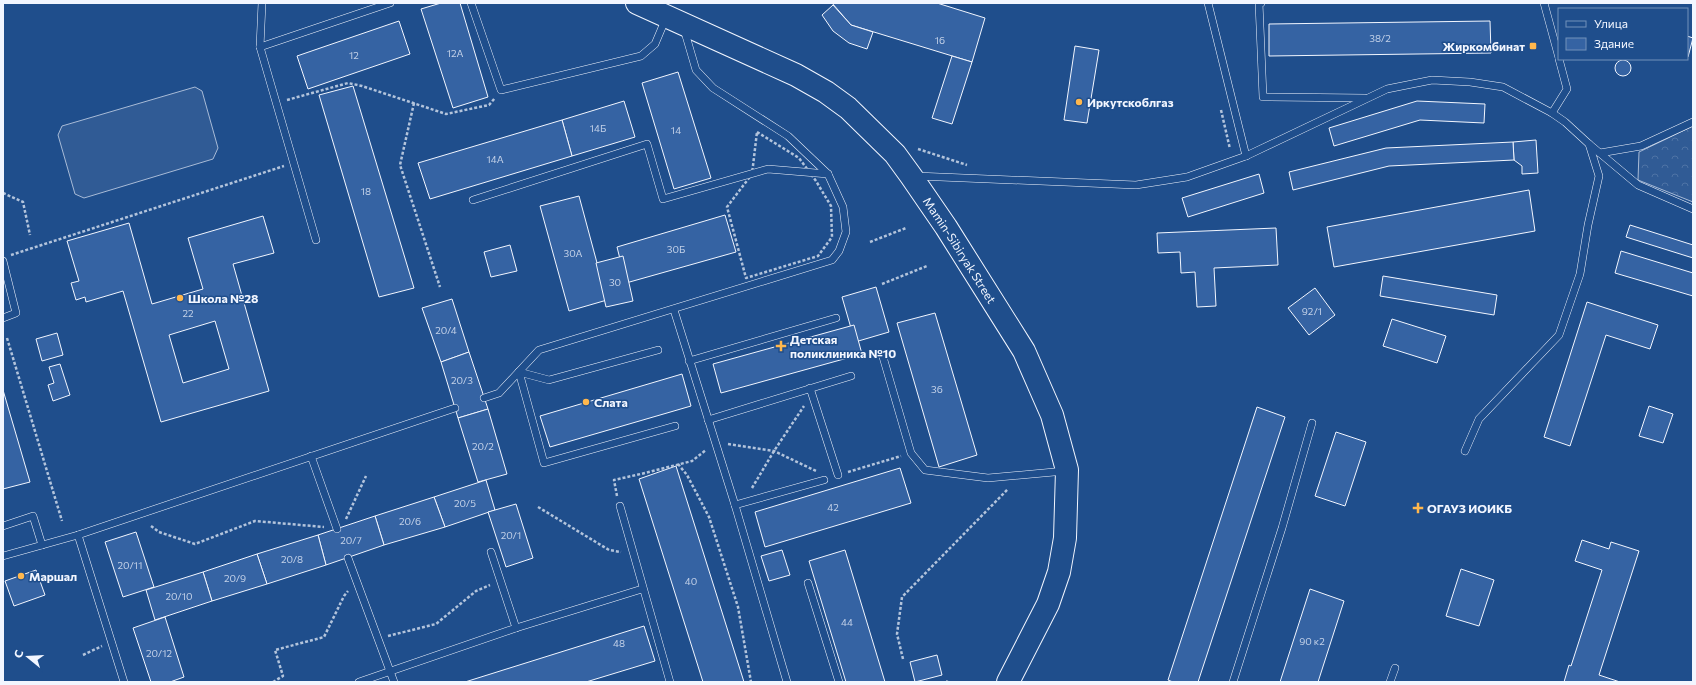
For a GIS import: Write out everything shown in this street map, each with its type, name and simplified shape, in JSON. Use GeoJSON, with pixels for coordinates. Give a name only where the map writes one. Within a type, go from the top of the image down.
{"type":"FeatureCollection","features":[{"type":"Feature","properties":{"kind":"main road","name":"Mamin-Sibiryak Street"},"geometry":{"type":"LineString","coordinates":[[637,3],[784,69],[826,92],[848,108],[895,154],[911,176],[946,227],[1024,351],[1052,415],[1067,470],[1066,538],[1059,572],[1048,604],[1031,636]]}},
{"type":"Feature","properties":{"kind":"main road"},"geometry":{"type":"LineString","coordinates":[[996,682],[1010,666],[1031,636]]}},
{"type":"Feature","properties":{"kind":"main road"},"geometry":{"type":"LineString","coordinates":[[1008,682],[1031,636]]}},
{"type":"Feature","properties":{"kind":"lane"},"geometry":{"type":"LineString","coordinates":[[262,3],[260,47],[316,240]]}},
{"type":"Feature","properties":{"kind":"lane"},"geometry":{"type":"LineString","coordinates":[[260,47],[390,3]]}},
{"type":"Feature","properties":{"kind":"lane"},"geometry":{"type":"LineString","coordinates":[[471,3],[501,90],[641,56],[655,44],[675,20],[696,70],[713,88],[788,136],[828,174],[843,207],[846,232],[839,251],[832,260],[674,310],[539,350],[499,393],[484,398]]}},
{"type":"Feature","properties":{"kind":"lane"},"geometry":{"type":"LineString","coordinates":[[1208,3],[1246,156]]}},
{"type":"Feature","properties":{"kind":"lane"},"geometry":{"type":"LineString","coordinates":[[1260,3],[1263,97],[1367,98]]}},
{"type":"Feature","properties":{"kind":"lane"},"geometry":{"type":"LineString","coordinates":[[1544,3],[1558,54]]}},
{"type":"Feature","properties":{"kind":"lane"},"geometry":{"type":"LineString","coordinates":[[1552,113],[1567,89],[1560,60]]}},
{"type":"Feature","properties":{"kind":"lane"},"geometry":{"type":"LineString","coordinates":[[911,176],[1136,185],[1187,177],[1246,156],[1387,89],[1432,80],[1470,82],[1503,87],[1552,113],[1565,122],[1638,185],[1693,209]]}},
{"type":"Feature","properties":{"kind":"lane"},"geometry":{"type":"LineString","coordinates":[[1600,153],[1641,146],[1693,122]]}},
{"type":"Feature","properties":{"kind":"lane"},"geometry":{"type":"LineString","coordinates":[[473,200],[647,144],[663,199],[768,169],[828,174]]}},
{"type":"Feature","properties":{"kind":"lane"},"geometry":{"type":"LineString","coordinates":[[1465,451],[1479,419],[1559,334],[1580,274],[1588,224],[1599,176],[1589,144]]}},
{"type":"Feature","properties":{"kind":"lane"},"geometry":{"type":"LineString","coordinates":[[3,261],[16,313],[3,318]]}},
{"type":"Feature","properties":{"kind":"lane"},"geometry":{"type":"LineString","coordinates":[[674,310],[735,505],[787,682]]}},
{"type":"Feature","properties":{"kind":"lane"},"geometry":{"type":"LineString","coordinates":[[689,361],[836,318]]}},
{"type":"Feature","properties":{"kind":"lane"},"geometry":{"type":"LineString","coordinates":[[519,372],[549,380],[658,350]]}},
{"type":"Feature","properties":{"kind":"lane"},"geometry":{"type":"LineString","coordinates":[[883,357],[911,453],[925,470],[988,478],[1067,470]]}},
{"type":"Feature","properties":{"kind":"lane"},"geometry":{"type":"LineString","coordinates":[[519,372],[544,463],[675,426]]}},
{"type":"Feature","properties":{"kind":"lane"},"geometry":{"type":"LineString","coordinates":[[708,420],[851,376]]}},
{"type":"Feature","properties":{"kind":"lane"},"geometry":{"type":"LineString","coordinates":[[810,388],[838,475]]}},
{"type":"Feature","properties":{"kind":"lane"},"geometry":{"type":"LineString","coordinates":[[3,556],[78,535],[455,408]]}},
{"type":"Feature","properties":{"kind":"lane"},"geometry":{"type":"LineString","coordinates":[[1233,682],[1282,528],[1312,423]]}},
{"type":"Feature","properties":{"kind":"lane"},"geometry":{"type":"LineString","coordinates":[[311,456],[337,529]]}},
{"type":"Feature","properties":{"kind":"lane"},"geometry":{"type":"LineString","coordinates":[[735,505],[824,480]]}},
{"type":"Feature","properties":{"kind":"lane"},"geometry":{"type":"LineString","coordinates":[[620,506],[642,589],[670,682]]}},
{"type":"Feature","properties":{"kind":"lane"},"geometry":{"type":"LineString","coordinates":[[3,526],[33,516],[42,545]]}},
{"type":"Feature","properties":{"kind":"lane"},"geometry":{"type":"LineString","coordinates":[[78,535],[124,682]]}},
{"type":"Feature","properties":{"kind":"lane"},"geometry":{"type":"LineString","coordinates":[[491,552],[516,628]]}},
{"type":"Feature","properties":{"kind":"lane"},"geometry":{"type":"LineString","coordinates":[[348,558],[394,682]]}},
{"type":"Feature","properties":{"kind":"lane"},"geometry":{"type":"LineString","coordinates":[[808,583],[839,682]]}},
{"type":"Feature","properties":{"kind":"lane"},"geometry":{"type":"LineString","coordinates":[[359,682],[516,628],[642,589]]}},
{"type":"Feature","properties":{"kind":"lane"},"geometry":{"type":"LineString","coordinates":[[1390,682],[1395,668]]}},
{"type":"Feature","properties":{"kind":"path"},"geometry":{"type":"LineString","coordinates":[[285,101],[348,83],[362,86],[446,114],[489,105],[501,90]]}},
{"type":"Feature","properties":{"kind":"path"},"geometry":{"type":"LineString","coordinates":[[414,103],[400,165],[440,287]]}},
{"type":"Feature","properties":{"kind":"path"},"geometry":{"type":"LineString","coordinates":[[757,132],[799,158],[832,206],[832,237],[818,256],[746,278],[727,207],[752,174],[757,132]]}},
{"type":"Feature","properties":{"kind":"path"},"geometry":{"type":"LineString","coordinates":[[918,149],[953,162],[974,167]]}},
{"type":"Feature","properties":{"kind":"path"},"geometry":{"type":"LineString","coordinates":[[10,255],[294,162]]}},
{"type":"Feature","properties":{"kind":"path"},"geometry":{"type":"LineString","coordinates":[[3,193],[23,202],[30,235]]}},
{"type":"Feature","properties":{"kind":"path"},"geometry":{"type":"LineString","coordinates":[[870,242],[906,228]]}},
{"type":"Feature","properties":{"kind":"path"},"geometry":{"type":"LineString","coordinates":[[882,284],[927,266]]}},
{"type":"Feature","properties":{"kind":"path"},"geometry":{"type":"LineString","coordinates":[[7,338],[62,521]]}},
{"type":"Feature","properties":{"kind":"path"},"geometry":{"type":"LineString","coordinates":[[750,492],[802,407]]}},
{"type":"Feature","properties":{"kind":"path"},"geometry":{"type":"LineString","coordinates":[[731,445],[774,451],[815,470]]}},
{"type":"Feature","properties":{"kind":"path"},"geometry":{"type":"LineString","coordinates":[[620,506],[614,480],[692,461],[710,447]]}},
{"type":"Feature","properties":{"kind":"path"},"geometry":{"type":"LineString","coordinates":[[838,475],[911,453]]}},
{"type":"Feature","properties":{"kind":"path"},"geometry":{"type":"LineString","coordinates":[[678,464],[687,475],[709,517],[738,607],[751,682]]}},
{"type":"Feature","properties":{"kind":"path"},"geometry":{"type":"LineString","coordinates":[[903,659],[897,634],[902,597],[1022,474]]}},
{"type":"Feature","properties":{"kind":"path"},"geometry":{"type":"LineString","coordinates":[[350,508],[366,476]]}},
{"type":"Feature","properties":{"kind":"path"},"geometry":{"type":"LineString","coordinates":[[538,507],[609,550]]}},
{"type":"Feature","properties":{"kind":"path"},"geometry":{"type":"LineString","coordinates":[[151,526],[159,532],[195,544],[255,521],[337,529]]}},
{"type":"Feature","properties":{"kind":"path"},"geometry":{"type":"LineString","coordinates":[[400,634],[436,624],[476,591],[500,581]]}},
{"type":"Feature","properties":{"kind":"path"},"geometry":{"type":"LineString","coordinates":[[273,682],[283,676],[275,650],[324,637],[344,596]]}},
{"type":"Feature","properties":{"kind":"path"},"geometry":{"type":"LineString","coordinates":[[83,655],[112,642]]}},
{"type":"Feature","properties":{"kind":"shaded area"},"geometry":{"type":"Polygon","coordinates":[[[195,87],[202,91],[218,148],[213,159],[84,198],[75,194],[58,135],[62,126],[195,87]]]}},
{"type":"Feature","properties":{"kind":"green space"},"geometry":{"type":"Polygon","coordinates":[[[1693,126],[1693,202],[1638,180],[1639,152],[1693,126]]]}},
{"type":"Feature","properties":{"kind":"building"},"geometry":{"type":"Polygon","coordinates":[[[441,3],[460,3],[488,97],[453,108],[421,9],[441,3]]]}},
{"type":"Feature","properties":{"kind":"building"},"geometry":{"type":"Polygon","coordinates":[[[832,3],[937,3],[985,18],[972,62],[851,25],[832,3]]]}},
{"type":"Feature","properties":{"kind":"building"},"geometry":{"type":"Polygon","coordinates":[[[833,5],[851,25],[873,32],[867,49],[849,43],[833,31],[822,15],[833,5]]]}},
{"type":"Feature","properties":{"kind":"building"},"geometry":{"type":"Polygon","coordinates":[[[399,21],[410,54],[308,89],[297,56],[399,21]]]}},
{"type":"Feature","properties":{"kind":"building"},"geometry":{"type":"Polygon","coordinates":[[[1490,21],[1491,53],[1269,56],[1269,24],[1490,21]]]}},
{"type":"Feature","properties":{"kind":"building"},"geometry":{"type":"Polygon","coordinates":[[[1688,36],[1693,38],[1688,57],[1688,36]]]}},
{"type":"Feature","properties":{"kind":"building"},"geometry":{"type":"Polygon","coordinates":[[[1075,46],[1099,50],[1087,123],[1064,120],[1075,46]]]}},
{"type":"Feature","properties":{"kind":"building"},"geometry":{"type":"Polygon","coordinates":[[[952,56],[972,62],[952,124],[932,118],[952,56]]]}},
{"type":"Feature","properties":{"kind":"building"},"geometry":{"type":"Polygon","coordinates":[[[1623,60],[1629,62],[1631,68],[1629,74],[1623,76],[1617,74],[1615,68],[1617,62],[1623,60]]]}},
{"type":"Feature","properties":{"kind":"building"},"geometry":{"type":"Polygon","coordinates":[[[678,72],[711,178],[674,189],[642,83],[678,72]]]}},
{"type":"Feature","properties":{"kind":"building"},"geometry":{"type":"Polygon","coordinates":[[[353,86],[414,288],[379,297],[319,95],[353,86]]]}},
{"type":"Feature","properties":{"kind":"building"},"geometry":{"type":"Polygon","coordinates":[[[624,101],[635,137],[572,156],[562,120],[624,101]]]}},
{"type":"Feature","properties":{"kind":"building"},"geometry":{"type":"Polygon","coordinates":[[[1417,101],[1485,104],[1484,123],[1420,120],[1334,146],[1329,128],[1417,101]]]}},
{"type":"Feature","properties":{"kind":"building"},"geometry":{"type":"Polygon","coordinates":[[[562,120],[572,156],[430,199],[418,163],[562,120]]]}},
{"type":"Feature","properties":{"kind":"building"},"geometry":{"type":"Polygon","coordinates":[[[1536,140],[1538,173],[1522,174],[1522,166],[1514,160],[1513,142],[1536,140]]]}},
{"type":"Feature","properties":{"kind":"building"},"geometry":{"type":"Polygon","coordinates":[[[1513,142],[1514,160],[1389,166],[1293,190],[1289,172],[1386,148],[1513,142]]]}},
{"type":"Feature","properties":{"kind":"building"},"geometry":{"type":"Polygon","coordinates":[[[1259,174],[1264,193],[1188,217],[1182,198],[1259,174]]]}},
{"type":"Feature","properties":{"kind":"building"},"geometry":{"type":"Polygon","coordinates":[[[1529,190],[1535,231],[1334,267],[1327,227],[1529,190]]]}},
{"type":"Feature","properties":{"kind":"building"},"geometry":{"type":"Polygon","coordinates":[[[579,196],[607,300],[569,311],[540,206],[579,196]]]}},
{"type":"Feature","properties":{"kind":"building"},"geometry":{"type":"Polygon","coordinates":[[[725,215],[736,252],[626,283],[617,247],[725,215]]]}},
{"type":"Feature","properties":{"kind":"building"},"geometry":{"type":"Polygon","coordinates":[[[263,216],[274,253],[233,264],[269,391],[161,422],[123,291],[86,302],[85,297],[76,300],[71,283],[79,281],[67,241],[129,223],[152,304],[203,289],[188,238],[263,216]],[[215,321],[169,335],[183,383],[229,369],[215,321]]]}},
{"type":"Feature","properties":{"kind":"building"},"geometry":{"type":"Polygon","coordinates":[[[1630,225],[1693,245],[1693,258],[1626,237],[1630,225]]]}},
{"type":"Feature","properties":{"kind":"building"},"geometry":{"type":"Polygon","coordinates":[[[1276,228],[1278,265],[1214,268],[1216,306],[1197,307],[1195,272],[1181,273],[1180,252],[1158,253],[1157,233],[1276,228]]]}},
{"type":"Feature","properties":{"kind":"building"},"geometry":{"type":"Polygon","coordinates":[[[510,245],[517,271],[491,277],[484,252],[510,245]]]}},
{"type":"Feature","properties":{"kind":"building"},"geometry":{"type":"Polygon","coordinates":[[[1621,251],[1693,273],[1693,296],[1615,273],[1621,251]]]}},
{"type":"Feature","properties":{"kind":"building"},"geometry":{"type":"Polygon","coordinates":[[[623,256],[633,301],[606,307],[596,263],[623,256]]]}},
{"type":"Feature","properties":{"kind":"building"},"geometry":{"type":"Polygon","coordinates":[[[1383,276],[1497,295],[1494,315],[1380,296],[1383,276]]]}},
{"type":"Feature","properties":{"kind":"building"},"geometry":{"type":"Polygon","coordinates":[[[876,287],[889,332],[855,342],[842,297],[876,287]]]}},
{"type":"Feature","properties":{"kind":"building"},"geometry":{"type":"Polygon","coordinates":[[[1315,288],[1335,315],[1309,335],[1288,308],[1315,288]]]}},
{"type":"Feature","properties":{"kind":"building"},"geometry":{"type":"Polygon","coordinates":[[[452,299],[469,352],[441,362],[422,308],[452,299]]]}},
{"type":"Feature","properties":{"kind":"building"},"geometry":{"type":"Polygon","coordinates":[[[1587,302],[1658,325],[1650,349],[1606,335],[1570,446],[1544,437],[1587,302]]]}},
{"type":"Feature","properties":{"kind":"building"},"geometry":{"type":"Polygon","coordinates":[[[935,313],[977,455],[939,467],[897,323],[935,313]]]}},
{"type":"Feature","properties":{"kind":"building"},"geometry":{"type":"Polygon","coordinates":[[[1392,319],[1446,336],[1437,363],[1383,346],[1392,319]]]}},
{"type":"Feature","properties":{"kind":"building"},"geometry":{"type":"Polygon","coordinates":[[[854,325],[862,354],[721,393],[713,364],[854,325]]]}},
{"type":"Feature","properties":{"kind":"building"},"geometry":{"type":"Polygon","coordinates":[[[57,333],[63,355],[42,361],[36,339],[57,333]]]}},
{"type":"Feature","properties":{"kind":"building"},"geometry":{"type":"Polygon","coordinates":[[[469,352],[488,409],[458,418],[441,362],[469,352]]]}},
{"type":"Feature","properties":{"kind":"building"},"geometry":{"type":"Polygon","coordinates":[[[60,364],[70,395],[53,401],[48,385],[54,383],[49,367],[60,364]]]}},
{"type":"Feature","properties":{"kind":"building"},"geometry":{"type":"Polygon","coordinates":[[[682,374],[691,406],[550,447],[540,416],[682,374]]]}},
{"type":"Feature","properties":{"kind":"building"},"geometry":{"type":"Polygon","coordinates":[[[3,390],[30,482],[3,489],[3,390]]]}},
{"type":"Feature","properties":{"kind":"building"},"geometry":{"type":"Polygon","coordinates":[[[1649,406],[1673,414],[1663,443],[1639,436],[1649,406]]]}},
{"type":"Feature","properties":{"kind":"building"},"geometry":{"type":"Polygon","coordinates":[[[1257,407],[1285,417],[1198,682],[1173,682],[1168,680],[1257,407]]]}},
{"type":"Feature","properties":{"kind":"building"},"geometry":{"type":"Polygon","coordinates":[[[488,409],[507,474],[478,482],[458,418],[488,409]]]}},
{"type":"Feature","properties":{"kind":"building"},"geometry":{"type":"Polygon","coordinates":[[[1336,432],[1366,442],[1345,506],[1315,496],[1336,432]]]}},
{"type":"Feature","properties":{"kind":"building"},"geometry":{"type":"Polygon","coordinates":[[[676,466],[744,682],[703,682],[639,479],[676,466]]]}},
{"type":"Feature","properties":{"kind":"building"},"geometry":{"type":"Polygon","coordinates":[[[900,468],[911,503],[765,547],[755,512],[900,468]]]}},
{"type":"Feature","properties":{"kind":"building"},"geometry":{"type":"Polygon","coordinates":[[[486,480],[495,510],[445,527],[434,497],[486,480]]]}},
{"type":"Feature","properties":{"kind":"building"},"geometry":{"type":"Polygon","coordinates":[[[434,497],[445,527],[384,545],[375,516],[434,497]]]}},
{"type":"Feature","properties":{"kind":"building"},"geometry":{"type":"Polygon","coordinates":[[[516,504],[533,558],[506,567],[488,512],[516,504]]]}},
{"type":"Feature","properties":{"kind":"building"},"geometry":{"type":"Polygon","coordinates":[[[375,516],[384,545],[326,565],[318,535],[375,516]]]}},
{"type":"Feature","properties":{"kind":"building"},"geometry":{"type":"Polygon","coordinates":[[[136,532],[154,587],[123,597],[105,542],[136,532]]]}},
{"type":"Feature","properties":{"kind":"building"},"geometry":{"type":"Polygon","coordinates":[[[318,535],[326,565],[267,584],[257,554],[318,535]]]}},
{"type":"Feature","properties":{"kind":"building"},"geometry":{"type":"Polygon","coordinates":[[[1582,540],[1609,549],[1611,542],[1639,551],[1599,675],[1620,682],[1564,682],[1569,665],[1571,666],[1602,570],[1575,561],[1582,540]]]}},
{"type":"Feature","properties":{"kind":"building"},"geometry":{"type":"Polygon","coordinates":[[[782,550],[790,575],[769,581],[761,556],[782,550]]]}},
{"type":"Feature","properties":{"kind":"building"},"geometry":{"type":"Polygon","coordinates":[[[845,550],[885,682],[846,682],[809,561],[845,550]]]}},
{"type":"Feature","properties":{"kind":"building"},"geometry":{"type":"Polygon","coordinates":[[[257,554],[267,584],[212,601],[203,572],[257,554]]]}},
{"type":"Feature","properties":{"kind":"building"},"geometry":{"type":"Polygon","coordinates":[[[1461,569],[1494,580],[1479,626],[1446,616],[1461,569]]]}},
{"type":"Feature","properties":{"kind":"building"},"geometry":{"type":"Polygon","coordinates":[[[36,570],[45,595],[14,606],[5,581],[36,570]]]}},
{"type":"Feature","properties":{"kind":"building"},"geometry":{"type":"Polygon","coordinates":[[[203,572],[212,601],[155,620],[146,590],[203,572]]]}},
{"type":"Feature","properties":{"kind":"building"},"geometry":{"type":"Polygon","coordinates":[[[1310,589],[1344,601],[1318,682],[1280,682],[1310,589]]]}},
{"type":"Feature","properties":{"kind":"building"},"geometry":{"type":"Polygon","coordinates":[[[165,617],[184,677],[170,682],[151,682],[133,628],[165,617]]]}},
{"type":"Feature","properties":{"kind":"building"},"geometry":{"type":"Polygon","coordinates":[[[644,626],[655,661],[586,682],[465,682],[644,626]]]}},
{"type":"Feature","properties":{"kind":"building"},"geometry":{"type":"Polygon","coordinates":[[[937,655],[942,675],[915,682],[910,662],[937,655]]]}},
{"type":"Feature","properties":{"kind":"place","name":"Жиркомбинат"},"geometry":{"type":"Point","coordinates":[1533,46]}},
{"type":"Feature","properties":{"kind":"place","name":"Иркутскоблгаз"},"geometry":{"type":"Point","coordinates":[1079,102]}},
{"type":"Feature","properties":{"kind":"place","name":"Школа №28"},"geometry":{"type":"Point","coordinates":[180,298]}},
{"type":"Feature","properties":{"kind":"place","name":"Детская поликлиника №10"},"geometry":{"type":"Point","coordinates":[781,346]}},
{"type":"Feature","properties":{"kind":"place","name":"Слата"},"geometry":{"type":"Point","coordinates":[586,402]}},
{"type":"Feature","properties":{"kind":"place","name":"ОГАУЗ ИОИКБ"},"geometry":{"type":"Point","coordinates":[1418,508]}},
{"type":"Feature","properties":{"kind":"place","name":"Маршал"},"geometry":{"type":"Point","coordinates":[21,576]}}]}
